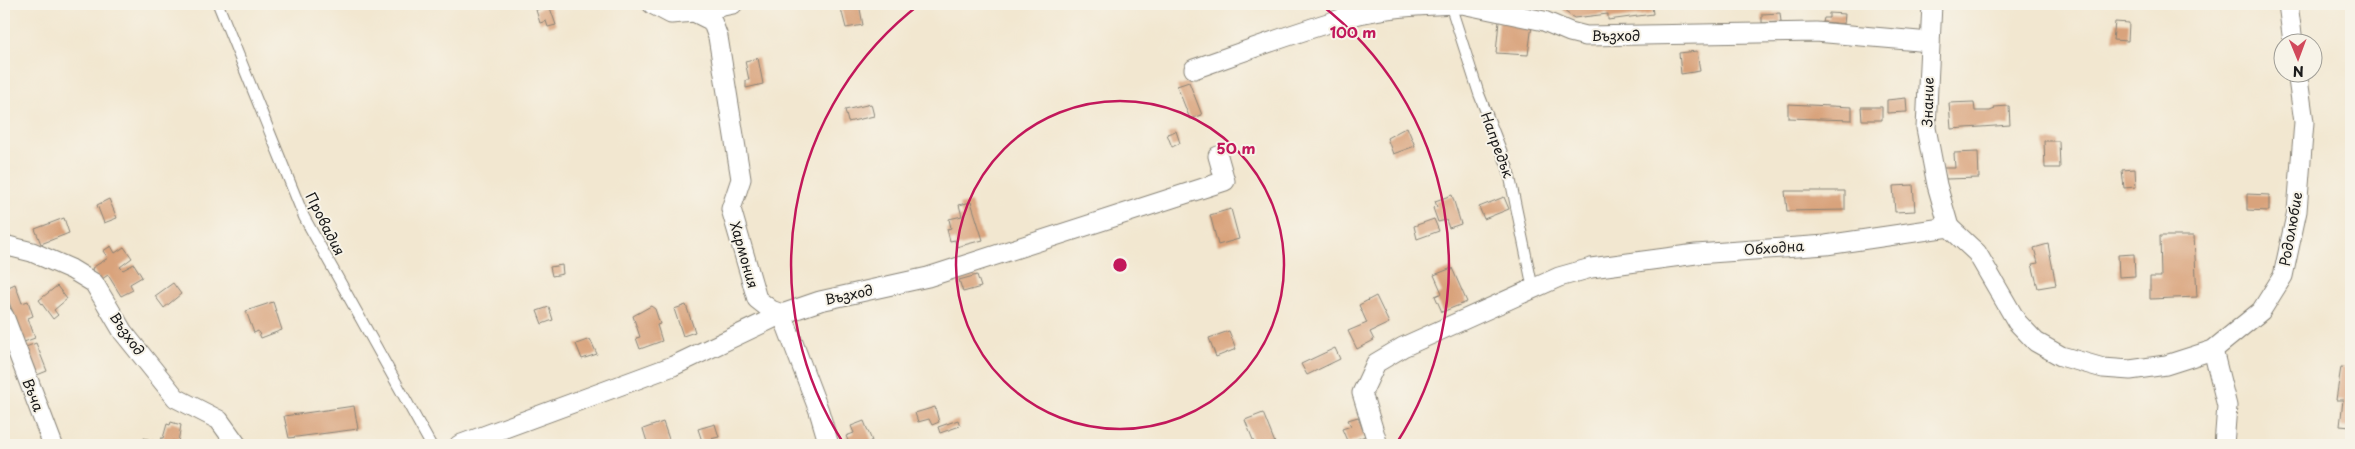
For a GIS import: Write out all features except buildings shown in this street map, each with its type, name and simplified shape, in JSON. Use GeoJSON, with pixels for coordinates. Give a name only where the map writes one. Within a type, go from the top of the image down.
{"type":"FeatureCollection","features":[{"type":"Feature","properties":{"kind":"street"},"geometry":{"type":"LineString","coordinates":[[652,4],[671,14],[694,12],[734,4]]}},
{"type":"Feature","properties":{"kind":"street","name":"Възход"},"geometry":{"type":"LineString","coordinates":[[1194,69],[1349,16],[1450,4],[1544,21],[1570,32],[1586,36],[1816,32],[1930,42]]}},
{"type":"Feature","properties":{"kind":"street"},"geometry":{"type":"LineString","coordinates":[[1483,9],[1503,4]]}},
{"type":"Feature","properties":{"kind":"street","name":"Знание"},"geometry":{"type":"LineString","coordinates":[[1932,4],[1926,128],[1937,185],[1949,227]]}},
{"type":"Feature","properties":{"kind":"street"},"geometry":{"type":"LineString","coordinates":[[2288,4],[2292,32]]}},
{"type":"Feature","properties":{"kind":"street","name":"Хармония"},"geometry":{"type":"LineString","coordinates":[[694,12],[712,21],[718,37],[740,178],[731,209],[754,290],[757,299],[771,310],[782,314]]}},
{"type":"Feature","properties":{"kind":"street","name":"Родолюбие"},"geometry":{"type":"LineString","coordinates":[[2213,350],[2261,311],[2283,276],[2297,211],[2304,122],[2298,82]]}},
{"type":"Feature","properties":{"kind":"street","name":"Възход"},"geometry":{"type":"LineString","coordinates":[[459,445],[673,366],[782,314],[820,301],[928,277],[1225,181],[1218,156]]}},
{"type":"Feature","properties":{"kind":"street"},"geometry":{"type":"LineString","coordinates":[[1949,227],[1977,253],[2017,322],[2036,342],[2061,356],[2103,368],[2130,370],[2166,366],[2213,350],[2227,406],[2224,445]]}},
{"type":"Feature","properties":{"kind":"street","name":"Обходна"},"geometry":{"type":"LineString","coordinates":[[1378,445],[1362,393],[1376,363],[1403,347],[1559,277],[1591,268],[1696,254],[1826,245],[1949,227]]}},
{"type":"Feature","properties":{"kind":"street","name":"Възход"},"geometry":{"type":"LineString","coordinates":[[4,245],[32,252],[71,269],[94,283],[123,332],[176,398],[219,420],[237,445]]}},
{"type":"Feature","properties":{"kind":"street"},"geometry":{"type":"LineString","coordinates":[[782,314],[819,411],[829,445]]}},
{"type":"Feature","properties":{"kind":"street","name":"Въча"},"geometry":{"type":"LineString","coordinates":[[4,316],[53,445]]}},
{"type":"Feature","properties":{"kind":"lane","name":"Провадия"},"geometry":{"type":"LineString","coordinates":[[218,4],[304,217],[431,445]]}},
{"type":"Feature","properties":{"kind":"lane","name":"Напредък"},"geometry":{"type":"LineString","coordinates":[[1450,4],[1479,94],[1508,168],[1533,289]]}}]}
